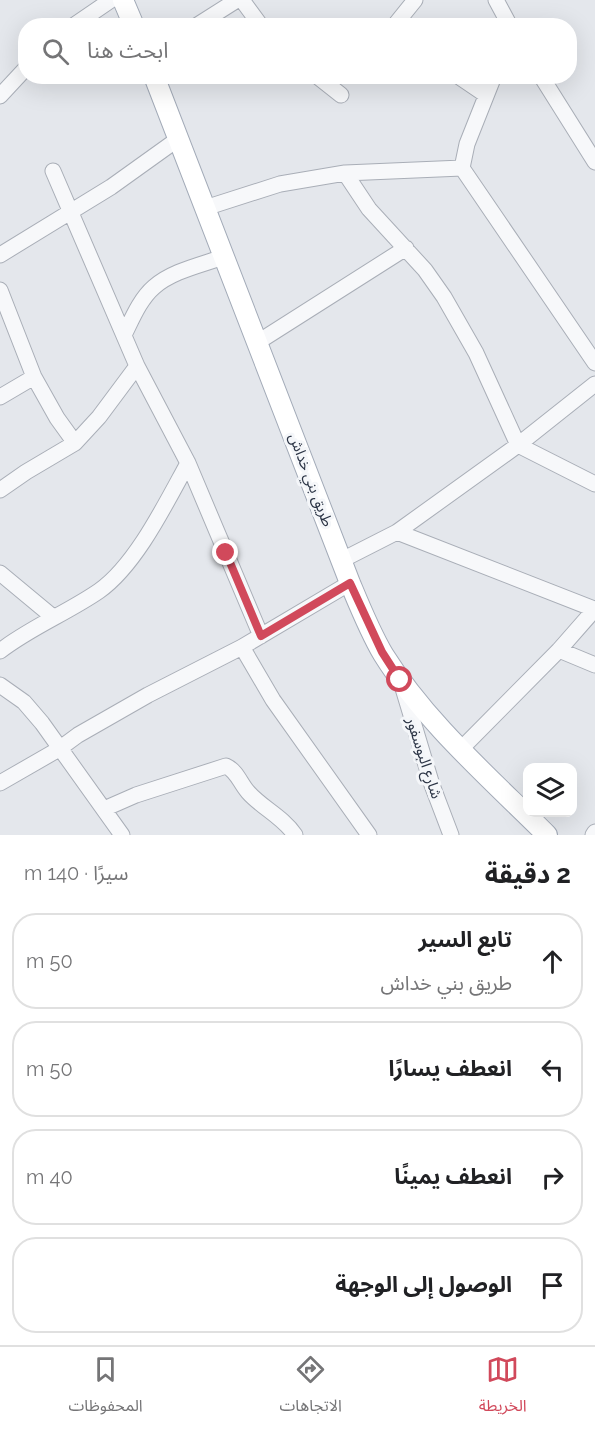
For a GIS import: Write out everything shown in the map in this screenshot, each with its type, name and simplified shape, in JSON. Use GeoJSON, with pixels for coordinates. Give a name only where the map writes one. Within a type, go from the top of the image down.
{"type":"FeatureCollection","features":[{"type":"Feature","properties":{"kind":"main road"},"geometry":{"type":"LineString","coordinates":[[123,0],[131,18]]}},
{"type":"Feature","properties":{"kind":"main road","name":"طريق بني خداش"},"geometry":{"type":"LineString","coordinates":[[157,84],[350,583],[382,652],[400,680],[426,712],[547,835]]}},
{"type":"Feature","properties":{"kind":"street"},"geometry":{"type":"LineString","coordinates":[[85,18],[111,0]]}},
{"type":"Feature","properties":{"kind":"street"},"geometry":{"type":"LineString","coordinates":[[209,18],[237,0]]}},
{"type":"Feature","properties":{"kind":"street"},"geometry":{"type":"LineString","coordinates":[[242,0],[255,18]]}},
{"type":"Feature","properties":{"kind":"street"},"geometry":{"type":"LineString","coordinates":[[400,18],[415,0]]}},
{"type":"Feature","properties":{"kind":"street"},"geometry":{"type":"LineString","coordinates":[[496,0],[506,18]]}},
{"type":"Feature","properties":{"kind":"street"},"geometry":{"type":"LineString","coordinates":[[0,96],[18,77]]}},
{"type":"Feature","properties":{"kind":"street"},"geometry":{"type":"LineString","coordinates":[[327,84],[341,95]]}},
{"type":"Feature","properties":{"kind":"street"},"geometry":{"type":"LineString","coordinates":[[470,84],[486,95]]}},
{"type":"Feature","properties":{"kind":"street"},"geometry":{"type":"LineString","coordinates":[[491,84],[467,144],[462,168],[595,363]]}},
{"type":"Feature","properties":{"kind":"street"},"geometry":{"type":"LineString","coordinates":[[546,84],[595,162]]}},
{"type":"Feature","properties":{"kind":"street"},"geometry":{"type":"LineString","coordinates":[[0,255],[111,187],[178,139]]}},
{"type":"Feature","properties":{"kind":"street"},"geometry":{"type":"LineString","coordinates":[[205,208],[280,184],[345,173],[462,168]]}},
{"type":"Feature","properties":{"kind":"street"},"geometry":{"type":"LineString","coordinates":[[53,171],[137,366],[188,463],[261,636]]}},
{"type":"Feature","properties":{"kind":"street"},"geometry":{"type":"LineString","coordinates":[[345,173],[369,209],[425,270],[462,328],[495,392],[518,445],[595,484]]}},
{"type":"Feature","properties":{"kind":"street"},"geometry":{"type":"LineString","coordinates":[[258,342],[406,248]]}},
{"type":"Feature","properties":{"kind":"street"},"geometry":{"type":"LineString","coordinates":[[124,335],[153,287],[166,278],[223,257]]}},
{"type":"Feature","properties":{"kind":"street"},"geometry":{"type":"LineString","coordinates":[[0,290],[34,377],[57,418],[75,443]]}},
{"type":"Feature","properties":{"kind":"street"},"geometry":{"type":"LineString","coordinates":[[0,490],[75,443],[99,417],[137,366]]}},
{"type":"Feature","properties":{"kind":"street"},"geometry":{"type":"LineString","coordinates":[[0,397],[34,377]]}},
{"type":"Feature","properties":{"kind":"street"},"geometry":{"type":"LineString","coordinates":[[342,560],[397,532],[518,445],[595,384]]}},
{"type":"Feature","properties":{"kind":"street"},"geometry":{"type":"LineString","coordinates":[[0,651],[27,631],[99,591],[115,578],[143,539],[188,463]]}},
{"type":"Feature","properties":{"kind":"street"},"geometry":{"type":"LineString","coordinates":[[397,532],[595,609],[559,650],[461,749]]}},
{"type":"Feature","properties":{"kind":"street"},"geometry":{"type":"LineString","coordinates":[[0,573],[53,617]]}},
{"type":"Feature","properties":{"kind":"street"},"geometry":{"type":"LineString","coordinates":[[0,783],[148,695],[242,647],[350,583]]}},
{"type":"Feature","properties":{"kind":"street"},"geometry":{"type":"LineString","coordinates":[[242,647],[273,700],[369,835]]}},
{"type":"Feature","properties":{"kind":"street"},"geometry":{"type":"LineString","coordinates":[[559,650],[595,665]]}},
{"type":"Feature","properties":{"kind":"street","name":"شارع البوسفور"},"geometry":{"type":"LineString","coordinates":[[400,680],[432,785],[451,835]]}},
{"type":"Feature","properties":{"kind":"street"},"geometry":{"type":"LineString","coordinates":[[0,685],[24,702],[42,723],[122,835]]}},
{"type":"Feature","properties":{"kind":"street"},"geometry":{"type":"LineString","coordinates":[[105,809],[136,795],[226,766],[234,770],[252,797],[286,824],[295,835]]}},
{"type":"Feature","properties":{"kind":"route"},"geometry":{"type":"LineString","coordinates":[[226,553],[261,636],[350,583],[382,652],[400,680]]}}]}
